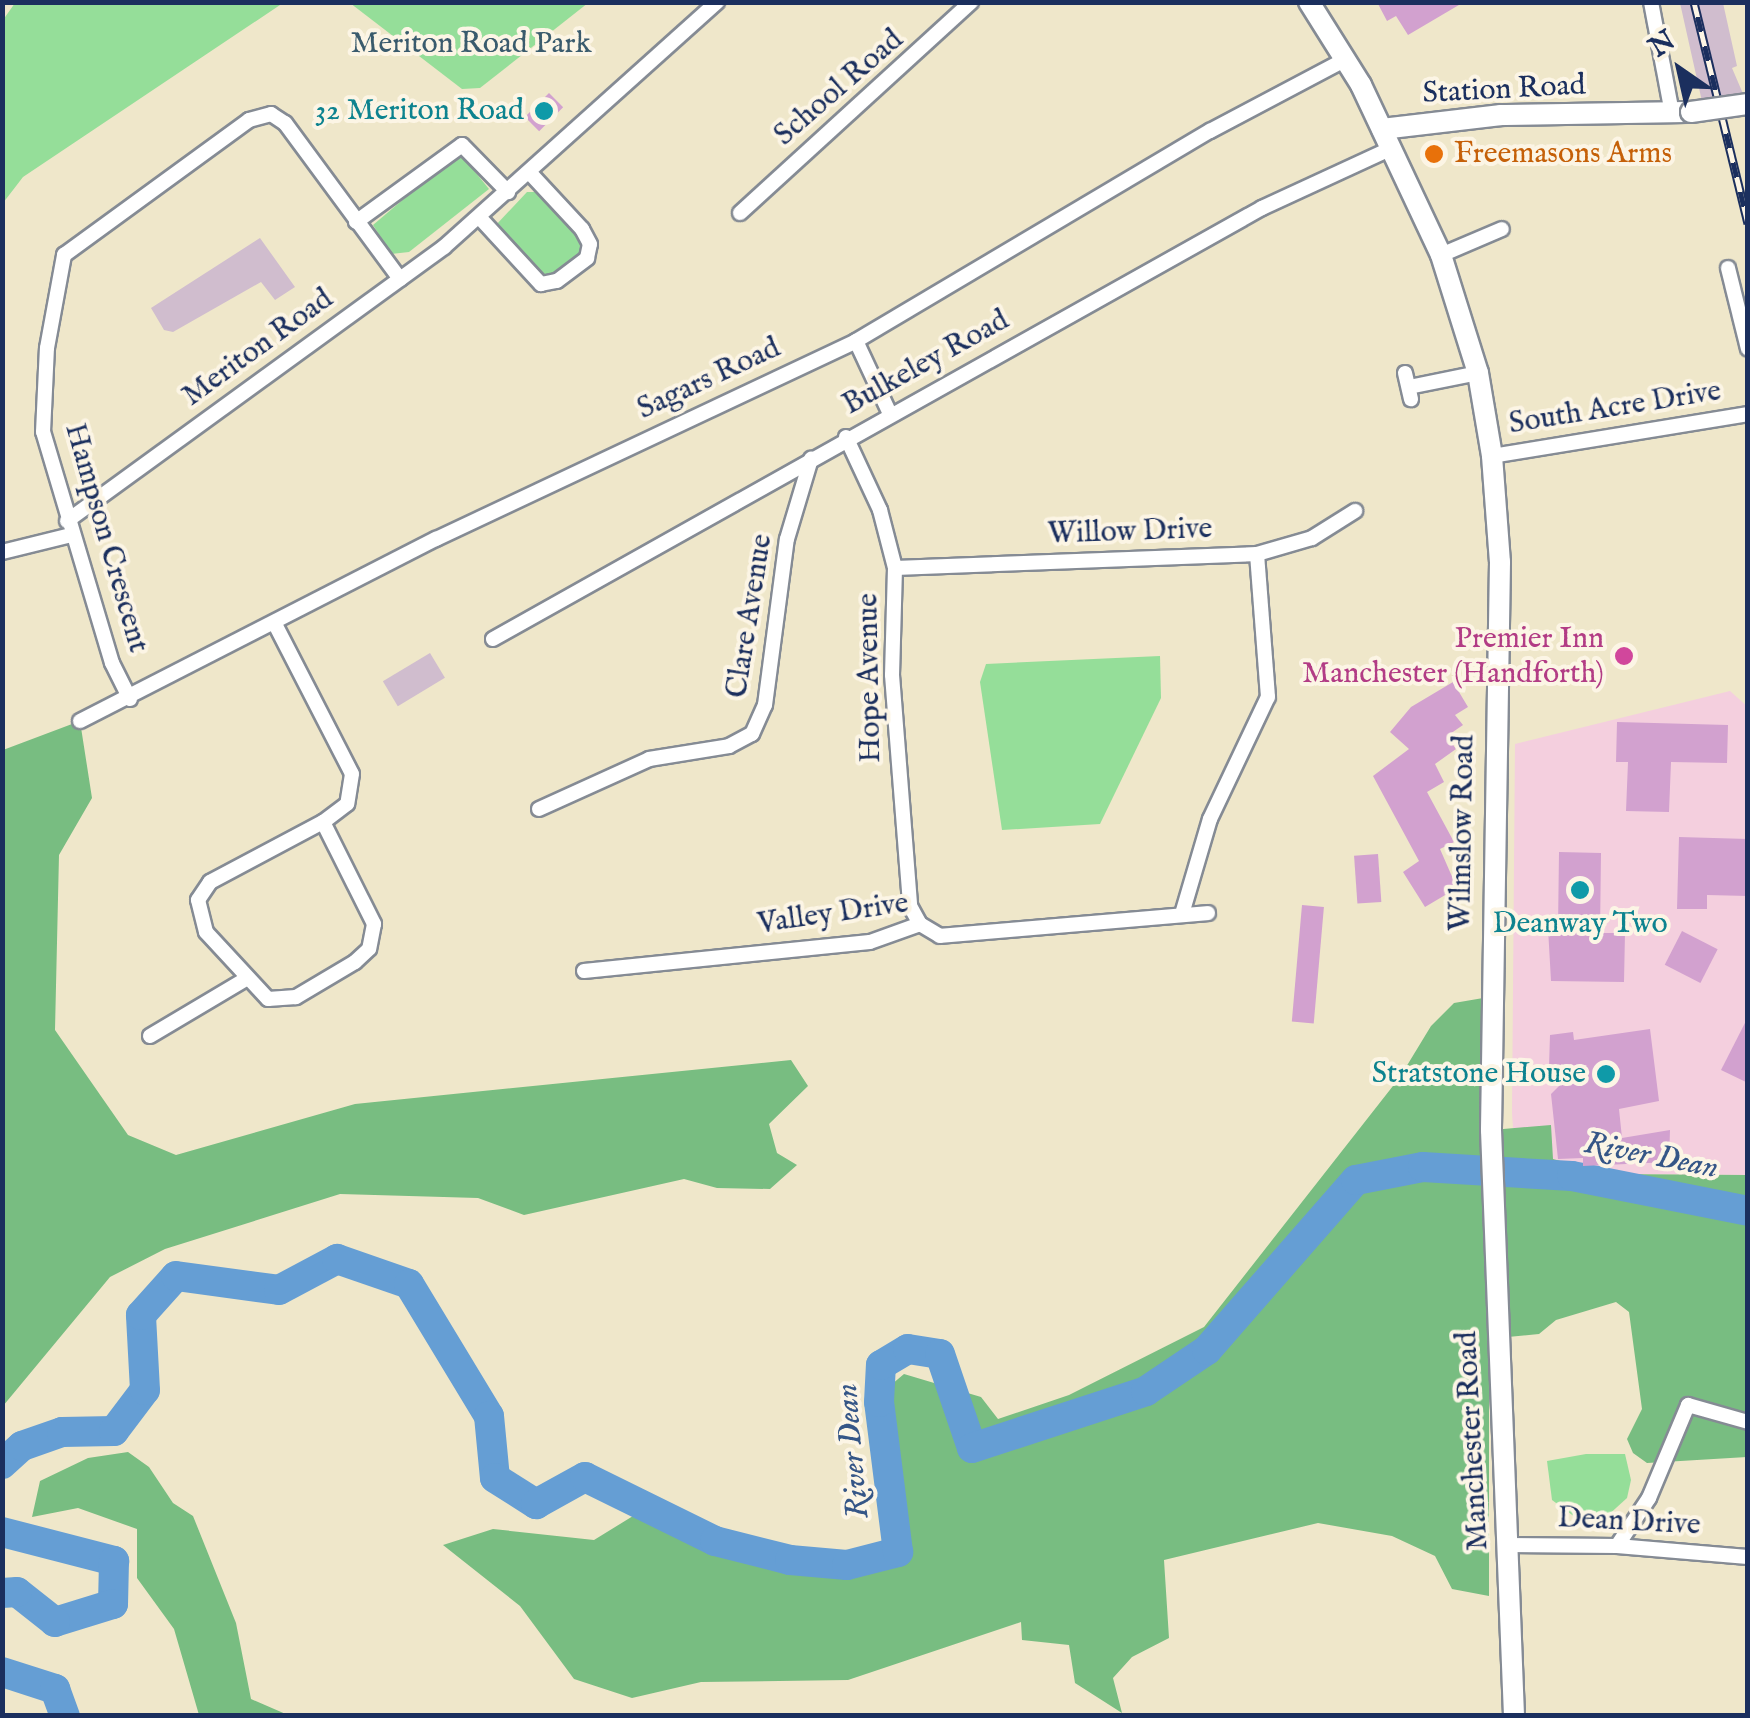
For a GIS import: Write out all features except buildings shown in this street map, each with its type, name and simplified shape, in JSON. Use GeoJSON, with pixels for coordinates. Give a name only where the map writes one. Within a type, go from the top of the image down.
{"type":"FeatureCollection","features":[{"type":"Feature","properties":{"kind":"street","name":"Meriton Road"},"geometry":{"type":"LineString","coordinates":[[69,528],[480,218],[717,2]]}},
{"type":"Feature","properties":{"kind":"street","name":"School Road"},"geometry":{"type":"LineString","coordinates":[[740,213],[971,2]]}},
{"type":"Feature","properties":{"kind":"street","name":"Wilmslow Road"},"geometry":{"type":"LineString","coordinates":[[1309,2],[1346,59],[1442,255],[1478,373],[1492,456],[1500,562],[1493,1164]]}},
{"type":"Feature","properties":{"kind":"street"},"geometry":{"type":"LineString","coordinates":[[1650,2],[1681,113]]}},
{"type":"Feature","properties":{"kind":"street","name":"Sagars Road"},"geometry":{"type":"LineString","coordinates":[[80,721],[276,626],[436,539],[856,341],[1210,131],[1346,59]]}},
{"type":"Feature","properties":{"kind":"street","name":"Station Road"},"geometry":{"type":"LineString","coordinates":[[1388,139],[1500,115],[1681,113],[1748,104]]}},
{"type":"Feature","properties":{"kind":"street","name":"Hampson Crescent"},"geometry":{"type":"LineString","coordinates":[[130,698],[48,461],[42,405],[69,248],[264,114],[284,123],[400,280]]}},
{"type":"Feature","properties":{"kind":"street","name":"Bulkeley Road"},"geometry":{"type":"LineString","coordinates":[[493,640],[846,438],[1388,139]]}},
{"type":"Feature","properties":{"kind":"street"},"geometry":{"type":"LineString","coordinates":[[356,222],[462,144],[508,192]]}},
{"type":"Feature","properties":{"kind":"street"},"geometry":{"type":"LineString","coordinates":[[480,218],[541,284],[557,282],[587,258],[588,237],[529,172]]}},
{"type":"Feature","properties":{"kind":"street"},"geometry":{"type":"LineString","coordinates":[[1442,255],[1502,229]]}},
{"type":"Feature","properties":{"kind":"street","name":"South Acre Drive"},"geometry":{"type":"LineString","coordinates":[[1728,268],[1748,350]]}},
{"type":"Feature","properties":{"kind":"street"},"geometry":{"type":"LineString","coordinates":[[856,341],[890,414]]}},
{"type":"Feature","properties":{"kind":"street"},"geometry":{"type":"LineString","coordinates":[[1408,386],[1478,373]]}},
{"type":"Feature","properties":{"kind":"street","name":"South Acre Drive"},"geometry":{"type":"LineString","coordinates":[[1492,456],[1748,414]]}},
{"type":"Feature","properties":{"kind":"street","name":"Hope Avenue"},"geometry":{"type":"LineString","coordinates":[[846,438],[880,510],[896,568],[892,664],[910,906],[920,924]]}},
{"type":"Feature","properties":{"kind":"street","name":"Clare Avenue"},"geometry":{"type":"LineString","coordinates":[[539,809],[649,760],[729,746],[752,734],[764,706],[787,539],[812,459]]}},
{"type":"Feature","properties":{"kind":"street","name":"Willow Drive"},"geometry":{"type":"LineString","coordinates":[[896,568],[1257,554],[1312,538],[1356,511]]}},
{"type":"Feature","properties":{"kind":"street"},"geometry":{"type":"LineString","coordinates":[[2,552],[69,528]]}},
{"type":"Feature","properties":{"kind":"street"},"geometry":{"type":"LineString","coordinates":[[1182,914],[1210,819],[1268,697],[1257,554]]}},
{"type":"Feature","properties":{"kind":"street"},"geometry":{"type":"LineString","coordinates":[[276,626],[352,774],[347,804],[323,822],[203,890],[200,922],[246,980],[268,999],[284,1001],[369,949],[374,916],[323,822]]}},
{"type":"Feature","properties":{"kind":"street","name":"Valley Drive"},"geometry":{"type":"LineString","coordinates":[[584,971],[870,942],[920,924],[940,936],[1208,913]]}},
{"type":"Feature","properties":{"kind":"street"},"geometry":{"type":"LineString","coordinates":[[150,1036],[246,980]]}},
{"type":"Feature","properties":{"kind":"street","name":"Manchester Road"},"geometry":{"type":"LineString","coordinates":[[1493,1164],[1514,1716]]}},
{"type":"Feature","properties":{"kind":"street"},"geometry":{"type":"LineString","coordinates":[[1617,1546],[1649,1498],[1688,1405],[1748,1422]]}},
{"type":"Feature","properties":{"kind":"street","name":"Dean Drive"},"geometry":{"type":"LineString","coordinates":[[1508,1545],[1617,1546],[1748,1557]]}},
{"type":"Feature","properties":{"kind":"shaded area"},"geometry":{"type":"Polygon","coordinates":[[[1680,3],[1723,3],[1737,66],[1732,68],[1744,96],[1703,106],[1680,3]]]}},
{"type":"Feature","properties":{"kind":"shaded area"},"geometry":{"type":"Polygon","coordinates":[[[260,238],[295,287],[275,300],[261,282],[173,332],[164,330],[151,308],[260,238]]]}},
{"type":"Feature","properties":{"kind":"shaded area"},"geometry":{"type":"Polygon","coordinates":[[[430,653],[445,678],[398,706],[383,681],[430,653]]]}},
{"type":"Feature","properties":{"kind":"shaded area"},"geometry":{"type":"Polygon","coordinates":[[[1730,691],[1748,707],[1747,1175],[1608,1174],[1553,1159],[1513,1128],[1515,744],[1730,691]]]}},
{"type":"Feature","properties":{"kind":"green space","name":"Meriton Road Park"},"geometry":{"type":"Polygon","coordinates":[[[15,2],[283,3],[23,177],[3,203],[3,20],[15,2]]]}},
{"type":"Feature","properties":{"kind":"green space","name":"Meriton Road Park"},"geometry":{"type":"Polygon","coordinates":[[[350,3],[588,3],[480,88],[462,89],[350,3]]]}},
{"type":"Feature","properties":{"kind":"green space"},"geometry":{"type":"Polygon","coordinates":[[[459,152],[489,189],[409,252],[391,254],[373,225],[459,152]]]}},
{"type":"Feature","properties":{"kind":"green space"},"geometry":{"type":"Polygon","coordinates":[[[527,192],[538,192],[582,241],[581,253],[553,276],[538,276],[495,226],[527,192]]]}},
{"type":"Feature","properties":{"kind":"green space"},"geometry":{"type":"Polygon","coordinates":[[[1160,656],[1161,698],[1100,824],[1002,830],[980,682],[986,664],[1160,656]]]}},
{"type":"Feature","properties":{"kind":"green space"},"geometry":{"type":"Polygon","coordinates":[[[80,721],[92,798],[59,855],[55,1030],[128,1135],[176,1155],[355,1104],[791,1060],[808,1086],[769,1124],[777,1153],[797,1165],[770,1189],[717,1188],[684,1179],[524,1215],[478,1198],[340,1194],[165,1249],[110,1277],[3,1406],[3,750],[80,721]]]}},
{"type":"Feature","properties":{"kind":"green space"},"geometry":{"type":"Polygon","coordinates":[[[1489,997],[1492,1130],[1551,1125],[1553,1159],[1608,1174],[1747,1175],[1747,1457],[1647,1463],[1633,1453],[1627,1439],[1642,1409],[1629,1312],[1616,1302],[1556,1320],[1539,1334],[1508,1337],[1489,1282],[1489,1596],[1452,1589],[1435,1556],[1392,1536],[1318,1523],[1164,1560],[1169,1638],[1132,1657],[1113,1678],[1122,1713],[1075,1683],[1069,1645],[1022,1640],[1021,1622],[848,1680],[701,1682],[632,1698],[574,1679],[520,1606],[443,1545],[493,1529],[594,1540],[633,1516],[719,1556],[843,1579],[911,1554],[879,1395],[904,1374],[981,1397],[998,1419],[1069,1395],[1204,1327],[1400,1077],[1431,1026],[1454,1003],[1489,997]]]}},
{"type":"Feature","properties":{"kind":"green space"},"geometry":{"type":"Polygon","coordinates":[[[128,1452],[149,1467],[173,1503],[193,1516],[236,1623],[251,1699],[288,1715],[199,1715],[174,1629],[137,1578],[137,1529],[78,1508],[32,1517],[40,1481],[88,1458],[128,1452]]]}},
{"type":"Feature","properties":{"kind":"green space"},"geometry":{"type":"Polygon","coordinates":[[[1586,1454],[1625,1454],[1631,1480],[1627,1498],[1605,1518],[1583,1523],[1552,1500],[1547,1461],[1586,1454]]]}},
{"type":"Feature","properties":{"kind":"waterway"},"geometry":{"type":"LineString","coordinates":[[2,828],[2,868]]}},
{"type":"Feature","properties":{"kind":"waterway","name":"River Dean"},"geometry":{"type":"LineString","coordinates":[[2,1464],[22,1446],[62,1432],[114,1431],[145,1390],[141,1315],[176,1276],[279,1290],[337,1259],[409,1284],[489,1416],[495,1478],[536,1504],[585,1477],[715,1541],[790,1560],[847,1565],[898,1552],[879,1402],[881,1365],[908,1349],[940,1354],[972,1448],[1146,1391],[1207,1350],[1356,1180],[1423,1167],[1572,1176],[1748,1211]]}},
{"type":"Feature","properties":{"kind":"waterway","name":"River Dean"},"geometry":{"type":"LineString","coordinates":[[2,1532],[114,1561],[113,1604],[55,1622],[17,1592],[2,1593]]}},
{"type":"Feature","properties":{"kind":"waterway","name":"River Dean"},"geometry":{"type":"LineString","coordinates":[[2,1672],[55,1689],[65,1716]]}},
{"type":"Feature","properties":{"kind":"railway"},"geometry":{"type":"LineString","coordinates":[[1694,2],[1748,223]]}},
{"type":"Feature","properties":{"kind":"place","name":"32 Meriton Road"},"geometry":{"type":"Point","coordinates":[544,111]}},
{"type":"Feature","properties":{"kind":"place","name":"Freemasons Arms"},"geometry":{"type":"Point","coordinates":[1434,154]}},
{"type":"Feature","properties":{"kind":"place","name":"Premier Inn Manchester (Handforth)"},"geometry":{"type":"Point","coordinates":[1624,656]}},
{"type":"Feature","properties":{"kind":"place","name":"Deanway Two"},"geometry":{"type":"Point","coordinates":[1580,890]}},
{"type":"Feature","properties":{"kind":"place","name":"Stratstone House"},"geometry":{"type":"Point","coordinates":[1606,1074]}}]}
